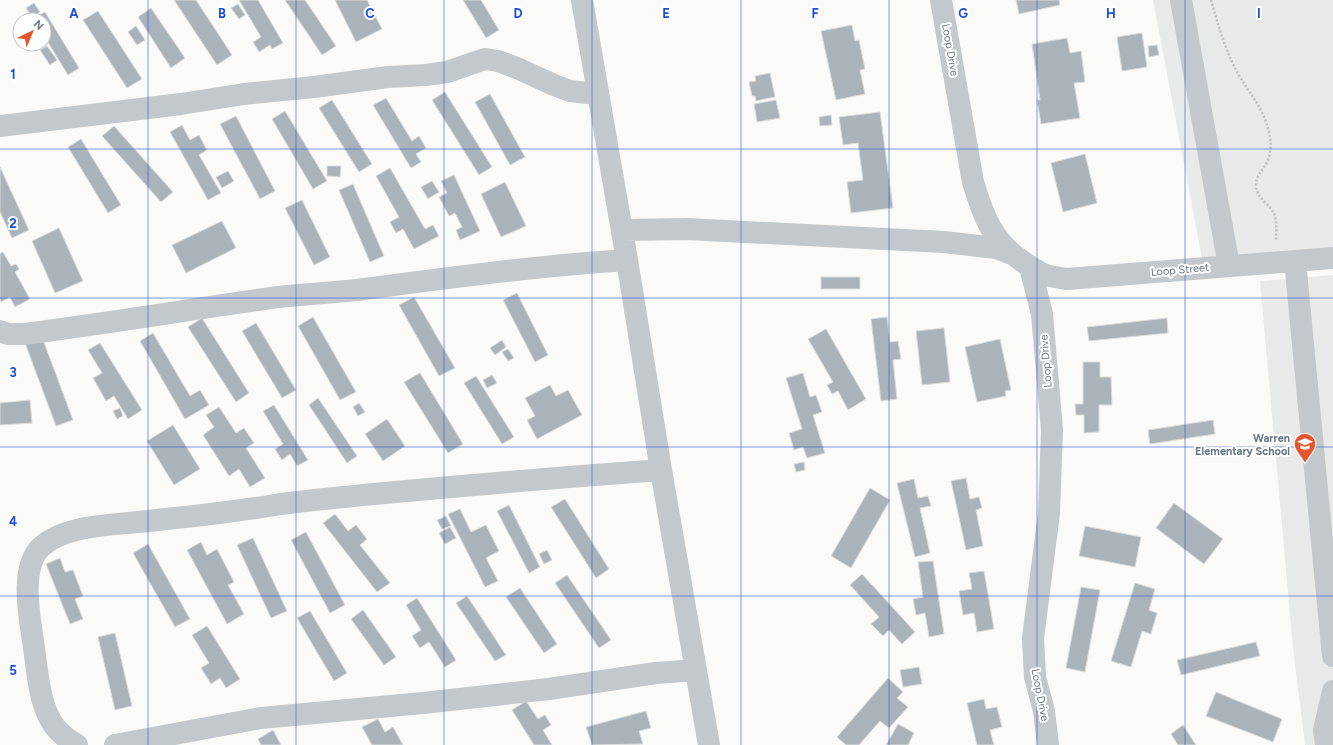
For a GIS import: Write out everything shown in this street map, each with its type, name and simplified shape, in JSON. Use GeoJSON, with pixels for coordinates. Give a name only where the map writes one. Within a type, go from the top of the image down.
{"type":"FeatureCollection","features":[{"type":"Feature","properties":{"kind":"street"},"geometry":{"type":"LineString","coordinates":[[582,0],[709,745]]}},
{"type":"Feature","properties":{"kind":"street","name":"Loop Drive"},"geometry":{"type":"LineString","coordinates":[[942,0],[973,182],[982,211],[988,224],[1002,244],[1012,254],[1030,267],[1042,314],[1052,430],[1048,519],[1032,638],[1035,677],[1044,711],[1048,745]]}},
{"type":"Feature","properties":{"kind":"street"},"geometry":{"type":"LineString","coordinates":[[1181,0],[1229,266]]}},
{"type":"Feature","properties":{"kind":"street"},"geometry":{"type":"LineString","coordinates":[[0,126],[181,104],[244,94],[314,87],[388,77],[426,75],[447,72],[485,59],[498,61],[517,68],[570,91],[597,94]]}},
{"type":"Feature","properties":{"kind":"street"},"geometry":{"type":"LineString","coordinates":[[622,230],[687,228],[936,242],[996,248],[1012,254]]}},
{"type":"Feature","properties":{"kind":"street","name":"Loop Street"},"geometry":{"type":"LineString","coordinates":[[1030,267],[1046,275],[1067,279],[1333,258]]}},
{"type":"Feature","properties":{"kind":"street"},"geometry":{"type":"LineString","coordinates":[[0,331],[8,334],[24,334],[280,297],[355,290],[437,279],[574,264],[627,260]]}},
{"type":"Feature","properties":{"kind":"street"},"geometry":{"type":"LineString","coordinates":[[1295,261],[1333,656]]}},
{"type":"Feature","properties":{"kind":"street"},"geometry":{"type":"LineString","coordinates":[[1314,448],[1333,480]]}},
{"type":"Feature","properties":{"kind":"street"},"geometry":{"type":"LineString","coordinates":[[77,745],[64,736],[54,726],[49,718],[39,679],[30,614],[29,574],[31,561],[42,546],[55,537],[112,524],[228,512],[280,504],[406,491],[661,470]]}},
{"type":"Feature","properties":{"kind":"street"},"geometry":{"type":"LineString","coordinates":[[115,745],[261,718],[423,704],[549,689],[656,673],[696,670]]}},
{"type":"Feature","properties":{"kind":"street"},"geometry":{"type":"LineString","coordinates":[[1326,745],[1324,730],[1333,691]]}},
{"type":"Feature","properties":{"kind":"path"},"geometry":{"type":"LineString","coordinates":[[1211,0],[1224,45],[1267,124],[1271,144],[1270,155],[1266,164],[1258,175],[1256,185],[1258,195],[1274,215],[1277,245]]}},
{"type":"Feature","properties":{"kind":"shaded area"},"geometry":{"type":"Polygon","coordinates":[[[1153,0],[1333,0],[1333,258],[1204,269],[1153,0]]]}},
{"type":"Feature","properties":{"kind":"shaded area","name":"Warren Elementary School"},"geometry":{"type":"Polygon","coordinates":[[[1333,275],[1333,745],[1305,745],[1293,648],[1260,281],[1333,275]]]}},
{"type":"Feature","properties":{"kind":"building"},"geometry":{"type":"Polygon","coordinates":[[[174,0],[196,0],[232,55],[217,65],[174,0]]]}},
{"type":"Feature","properties":{"kind":"building"},"geometry":{"type":"Polygon","coordinates":[[[239,0],[258,0],[283,43],[272,49],[270,45],[259,52],[253,42],[261,37],[239,0]]]}},
{"type":"Feature","properties":{"kind":"building"},"geometry":{"type":"Polygon","coordinates":[[[285,0],[305,0],[336,46],[322,55],[285,0]]]}},
{"type":"Feature","properties":{"kind":"building"},"geometry":{"type":"Polygon","coordinates":[[[335,0],[367,0],[382,29],[356,42],[335,0]]]}},
{"type":"Feature","properties":{"kind":"building"},"geometry":{"type":"Polygon","coordinates":[[[463,0],[481,0],[499,30],[486,38],[463,0]]]}},
{"type":"Feature","properties":{"kind":"building"},"geometry":{"type":"Polygon","coordinates":[[[1016,0],[1059,0],[1060,5],[1019,14],[1016,0]]]}},
{"type":"Feature","properties":{"kind":"building"},"geometry":{"type":"Polygon","coordinates":[[[34,3],[40,12],[29,12],[26,8],[34,3]]]}},
{"type":"Feature","properties":{"kind":"building"},"geometry":{"type":"Polygon","coordinates":[[[238,4],[245,15],[239,19],[231,8],[238,4]]]}},
{"type":"Feature","properties":{"kind":"building"},"geometry":{"type":"Polygon","coordinates":[[[151,8],[185,58],[171,68],[138,17],[151,8]]]}},
{"type":"Feature","properties":{"kind":"building"},"geometry":{"type":"Polygon","coordinates":[[[98,11],[142,79],[127,88],[83,20],[98,11]]]}},
{"type":"Feature","properties":{"kind":"building"},"geometry":{"type":"Polygon","coordinates":[[[52,24],[79,68],[68,75],[52,49],[52,24]]]}},
{"type":"Feature","properties":{"kind":"building"},"geometry":{"type":"Polygon","coordinates":[[[852,25],[855,41],[859,40],[865,69],[860,70],[865,94],[836,100],[821,31],[852,25]]]}},
{"type":"Feature","properties":{"kind":"building"},"geometry":{"type":"Polygon","coordinates":[[[136,26],[145,40],[137,45],[128,32],[136,26]]]}},
{"type":"Feature","properties":{"kind":"building"},"geometry":{"type":"Polygon","coordinates":[[[1142,33],[1147,67],[1122,71],[1117,37],[1142,33]]]}},
{"type":"Feature","properties":{"kind":"building"},"geometry":{"type":"Polygon","coordinates":[[[1067,38],[1070,53],[1081,51],[1085,82],[1074,83],[1080,118],[1041,124],[1037,100],[1040,100],[1032,44],[1067,38]]]}},
{"type":"Feature","properties":{"kind":"building"},"geometry":{"type":"Polygon","coordinates":[[[1157,45],[1159,55],[1149,57],[1148,46],[1157,45]]]}},
{"type":"Feature","properties":{"kind":"building"},"geometry":{"type":"Polygon","coordinates":[[[41,52],[51,52],[57,60],[50,65],[41,52]]]}},
{"type":"Feature","properties":{"kind":"building"},"geometry":{"type":"Polygon","coordinates":[[[770,73],[775,97],[756,101],[755,96],[752,96],[749,82],[756,81],[755,76],[770,73]]]}},
{"type":"Feature","properties":{"kind":"building"},"geometry":{"type":"Polygon","coordinates":[[[445,92],[492,167],[479,175],[432,100],[445,92]]]}},
{"type":"Feature","properties":{"kind":"building"},"geometry":{"type":"Polygon","coordinates":[[[490,94],[525,157],[510,165],[475,102],[490,94]]]}},
{"type":"Feature","properties":{"kind":"building"},"geometry":{"type":"Polygon","coordinates":[[[386,98],[412,141],[419,136],[426,148],[416,154],[421,162],[411,168],[373,105],[386,98]]]}},
{"type":"Feature","properties":{"kind":"building"},"geometry":{"type":"Polygon","coordinates":[[[332,100],[372,164],[359,172],[319,108],[332,100]]]}},
{"type":"Feature","properties":{"kind":"building"},"geometry":{"type":"Polygon","coordinates":[[[776,100],[780,118],[757,122],[754,104],[776,100]]]}},
{"type":"Feature","properties":{"kind":"building"},"geometry":{"type":"Polygon","coordinates":[[[285,111],[327,181],[313,189],[272,119],[285,111]]]}},
{"type":"Feature","properties":{"kind":"building"},"geometry":{"type":"Polygon","coordinates":[[[880,112],[893,208],[851,213],[847,182],[863,180],[858,143],[843,145],[839,117],[880,112]]]}},
{"type":"Feature","properties":{"kind":"building"},"geometry":{"type":"Polygon","coordinates":[[[831,115],[832,125],[820,126],[819,117],[831,115]]]}},
{"type":"Feature","properties":{"kind":"building"},"geometry":{"type":"Polygon","coordinates":[[[236,116],[275,191],[260,199],[220,124],[236,116]]]}},
{"type":"Feature","properties":{"kind":"building"},"geometry":{"type":"Polygon","coordinates":[[[182,125],[190,140],[199,135],[207,150],[199,155],[221,193],[208,200],[170,132],[182,125]]]}},
{"type":"Feature","properties":{"kind":"building"},"geometry":{"type":"Polygon","coordinates":[[[114,126],[173,192],[161,202],[102,136],[114,126]]]}},
{"type":"Feature","properties":{"kind":"building"},"geometry":{"type":"Polygon","coordinates":[[[81,139],[121,205],[108,213],[68,147],[81,139]]]}},
{"type":"Feature","properties":{"kind":"building"},"geometry":{"type":"Polygon","coordinates":[[[1085,154],[1097,203],[1063,212],[1051,163],[1085,154]]]}},
{"type":"Feature","properties":{"kind":"building"},"geometry":{"type":"Polygon","coordinates":[[[327,166],[341,166],[340,177],[327,176],[327,166]]]}},
{"type":"Feature","properties":{"kind":"building"},"geometry":{"type":"Polygon","coordinates":[[[0,167],[29,230],[12,238],[0,212],[0,167]]]}},
{"type":"Feature","properties":{"kind":"building"},"geometry":{"type":"Polygon","coordinates":[[[390,168],[425,229],[433,225],[439,236],[414,249],[403,229],[396,233],[390,222],[399,217],[376,176],[390,168]]]}},
{"type":"Feature","properties":{"kind":"building"},"geometry":{"type":"Polygon","coordinates":[[[228,171],[234,181],[222,188],[216,177],[228,171]]]}},
{"type":"Feature","properties":{"kind":"building"},"geometry":{"type":"Polygon","coordinates":[[[454,175],[480,231],[460,240],[456,230],[462,227],[455,213],[449,216],[439,197],[447,193],[441,181],[454,175]]]}},
{"type":"Feature","properties":{"kind":"building"},"geometry":{"type":"Polygon","coordinates":[[[432,181],[439,192],[428,199],[421,187],[432,181]]]}},
{"type":"Feature","properties":{"kind":"building"},"geometry":{"type":"Polygon","coordinates":[[[505,182],[526,226],[501,237],[481,194],[505,182]]]}},
{"type":"Feature","properties":{"kind":"building"},"geometry":{"type":"Polygon","coordinates":[[[353,184],[384,256],[370,262],[339,190],[353,184]]]}},
{"type":"Feature","properties":{"kind":"building"},"geometry":{"type":"Polygon","coordinates":[[[302,200],[330,257],[314,265],[285,208],[302,200]]]}},
{"type":"Feature","properties":{"kind":"building"},"geometry":{"type":"Polygon","coordinates":[[[222,221],[236,248],[186,273],[172,245],[222,221]]]}},
{"type":"Feature","properties":{"kind":"building"},"geometry":{"type":"Polygon","coordinates":[[[59,228],[83,281],[55,293],[32,241],[59,228]]]}},
{"type":"Feature","properties":{"kind":"building"},"geometry":{"type":"Polygon","coordinates":[[[3,252],[11,266],[16,264],[19,269],[15,272],[30,299],[15,307],[10,297],[1,302],[0,299],[0,254],[3,252]]]}},
{"type":"Feature","properties":{"kind":"building"},"geometry":{"type":"Polygon","coordinates":[[[821,277],[860,277],[860,289],[821,289],[821,277]]]}},
{"type":"Feature","properties":{"kind":"building"},"geometry":{"type":"Polygon","coordinates":[[[517,293],[548,355],[535,362],[503,300],[517,293]]]}},
{"type":"Feature","properties":{"kind":"building"},"geometry":{"type":"Polygon","coordinates":[[[414,297],[455,368],[439,376],[399,305],[414,297]]]}},
{"type":"Feature","properties":{"kind":"building"},"geometry":{"type":"Polygon","coordinates":[[[313,317],[356,392],[340,400],[298,326],[313,317]]]}},
{"type":"Feature","properties":{"kind":"building"},"geometry":{"type":"Polygon","coordinates":[[[887,317],[890,342],[898,341],[901,359],[893,360],[897,399],[881,401],[871,319],[887,317]]]}},
{"type":"Feature","properties":{"kind":"building"},"geometry":{"type":"Polygon","coordinates":[[[202,318],[249,393],[236,402],[188,327],[202,318]]]}},
{"type":"Feature","properties":{"kind":"building"},"geometry":{"type":"Polygon","coordinates":[[[1167,318],[1168,333],[1089,341],[1087,327],[1167,318]]]}},
{"type":"Feature","properties":{"kind":"building"},"geometry":{"type":"Polygon","coordinates":[[[256,323],[296,390],[282,398],[242,331],[256,323]]]}},
{"type":"Feature","properties":{"kind":"building"},"geometry":{"type":"Polygon","coordinates":[[[944,328],[950,382],[922,385],[916,331],[944,328]]]}},
{"type":"Feature","properties":{"kind":"building"},"geometry":{"type":"Polygon","coordinates":[[[826,329],[866,399],[848,410],[838,391],[832,394],[827,385],[833,382],[808,339],[826,329]]]}},
{"type":"Feature","properties":{"kind":"building"},"geometry":{"type":"Polygon","coordinates":[[[153,333],[190,396],[200,390],[209,405],[185,419],[140,341],[153,333]]]}},
{"type":"Feature","properties":{"kind":"building"},"geometry":{"type":"Polygon","coordinates":[[[42,337],[73,420],[56,426],[25,343],[42,337]]]}},
{"type":"Feature","properties":{"kind":"building"},"geometry":{"type":"Polygon","coordinates":[[[1000,339],[1011,390],[1005,391],[1006,396],[977,402],[965,347],[1000,339]]]}},
{"type":"Feature","properties":{"kind":"building"},"geometry":{"type":"Polygon","coordinates":[[[502,340],[506,347],[495,355],[490,348],[502,340]]]}},
{"type":"Feature","properties":{"kind":"building"},"geometry":{"type":"Polygon","coordinates":[[[100,343],[142,410],[128,419],[114,396],[106,401],[93,378],[102,373],[88,350],[100,343]]]}},
{"type":"Feature","properties":{"kind":"building"},"geometry":{"type":"Polygon","coordinates":[[[508,349],[514,358],[508,361],[502,352],[508,349]]]}},
{"type":"Feature","properties":{"kind":"building"},"geometry":{"type":"Polygon","coordinates":[[[1083,362],[1100,362],[1100,377],[1111,377],[1112,405],[1099,405],[1099,432],[1084,433],[1084,415],[1076,415],[1075,404],[1083,404],[1083,362]]]}},
{"type":"Feature","properties":{"kind":"building"},"geometry":{"type":"Polygon","coordinates":[[[420,373],[463,444],[448,453],[404,382],[420,373]]]}},
{"type":"Feature","properties":{"kind":"building"},"geometry":{"type":"Polygon","coordinates":[[[803,373],[810,397],[816,395],[822,412],[813,415],[825,453],[807,458],[803,447],[794,450],[789,433],[802,429],[786,378],[803,373]]]}},
{"type":"Feature","properties":{"kind":"building"},"geometry":{"type":"Polygon","coordinates":[[[492,375],[497,383],[487,388],[483,380],[492,375]]]}},
{"type":"Feature","properties":{"kind":"building"},"geometry":{"type":"Polygon","coordinates":[[[476,376],[514,437],[502,444],[464,383],[476,376]]]}},
{"type":"Feature","properties":{"kind":"building"},"geometry":{"type":"Polygon","coordinates":[[[550,385],[556,396],[568,390],[582,415],[537,439],[527,420],[535,416],[525,398],[550,385]]]}},
{"type":"Feature","properties":{"kind":"building"},"geometry":{"type":"Polygon","coordinates":[[[318,398],[357,456],[347,463],[309,405],[318,398]]]}},
{"type":"Feature","properties":{"kind":"building"},"geometry":{"type":"Polygon","coordinates":[[[30,400],[32,423],[0,425],[0,403],[30,400]]]}},
{"type":"Feature","properties":{"kind":"building"},"geometry":{"type":"Polygon","coordinates":[[[359,403],[365,412],[358,416],[353,407],[359,403]]]}},
{"type":"Feature","properties":{"kind":"building"},"geometry":{"type":"Polygon","coordinates":[[[274,405],[308,460],[297,466],[290,454],[282,460],[275,449],[283,444],[263,411],[274,405]]]}},
{"type":"Feature","properties":{"kind":"building"},"geometry":{"type":"Polygon","coordinates":[[[219,407],[236,433],[244,428],[254,443],[246,448],[265,478],[250,487],[239,469],[229,476],[203,435],[214,427],[206,415],[219,407]]]}},
{"type":"Feature","properties":{"kind":"building"},"geometry":{"type":"Polygon","coordinates":[[[120,408],[123,416],[117,419],[113,411],[120,408]]]}},
{"type":"Feature","properties":{"kind":"building"},"geometry":{"type":"Polygon","coordinates":[[[387,419],[405,446],[383,461],[365,434],[387,419]]]}},
{"type":"Feature","properties":{"kind":"building"},"geometry":{"type":"Polygon","coordinates":[[[1213,420],[1215,434],[1150,444],[1148,430],[1213,420]]]}},
{"type":"Feature","properties":{"kind":"building"},"geometry":{"type":"Polygon","coordinates":[[[173,425],[200,469],[174,485],[147,441],[173,425]]]}},
{"type":"Feature","properties":{"kind":"building"},"geometry":{"type":"Polygon","coordinates":[[[804,462],[805,470],[796,472],[794,464],[804,462]]]}},
{"type":"Feature","properties":{"kind":"building"},"geometry":{"type":"Polygon","coordinates":[[[966,478],[970,499],[979,497],[982,508],[976,510],[983,546],[966,550],[951,481],[966,478]]]}},
{"type":"Feature","properties":{"kind":"building"},"geometry":{"type":"Polygon","coordinates":[[[914,479],[918,498],[928,496],[931,506],[920,508],[930,553],[915,557],[897,483],[914,479]]]}},
{"type":"Feature","properties":{"kind":"building"},"geometry":{"type":"Polygon","coordinates":[[[870,488],[890,500],[851,568],[831,556],[870,488]]]}},
{"type":"Feature","properties":{"kind":"building"},"geometry":{"type":"Polygon","coordinates":[[[565,499],[609,569],[596,578],[551,507],[565,499]]]}},
{"type":"Feature","properties":{"kind":"building"},"geometry":{"type":"Polygon","coordinates":[[[1174,503],[1223,539],[1204,564],[1156,528],[1174,503]]]}},
{"type":"Feature","properties":{"kind":"building"},"geometry":{"type":"Polygon","coordinates":[[[509,505],[540,567],[529,573],[497,511],[509,505]]]}},
{"type":"Feature","properties":{"kind":"building"},"geometry":{"type":"Polygon","coordinates":[[[460,509],[471,532],[486,525],[499,551],[486,558],[498,581],[485,587],[448,514],[460,509]]]}},
{"type":"Feature","properties":{"kind":"building"},"geometry":{"type":"Polygon","coordinates":[[[335,514],[348,531],[356,525],[367,539],[360,545],[390,583],[377,592],[323,523],[335,514]]]}},
{"type":"Feature","properties":{"kind":"building"},"geometry":{"type":"Polygon","coordinates":[[[446,516],[451,526],[442,529],[437,520],[446,516]]]}},
{"type":"Feature","properties":{"kind":"building"},"geometry":{"type":"Polygon","coordinates":[[[1085,526],[1141,537],[1135,567],[1079,556],[1085,526]]]}},
{"type":"Feature","properties":{"kind":"building"},"geometry":{"type":"Polygon","coordinates":[[[450,527],[456,538],[445,544],[439,533],[450,527]]]}},
{"type":"Feature","properties":{"kind":"building"},"geometry":{"type":"Polygon","coordinates":[[[306,532],[345,605],[330,613],[291,540],[306,532]]]}},
{"type":"Feature","properties":{"kind":"building"},"geometry":{"type":"Polygon","coordinates":[[[253,538],[287,611],[271,618],[237,545],[253,538]]]}},
{"type":"Feature","properties":{"kind":"building"},"geometry":{"type":"Polygon","coordinates":[[[201,542],[207,555],[217,549],[234,582],[228,585],[244,614],[227,624],[187,550],[201,542]]]}},
{"type":"Feature","properties":{"kind":"building"},"geometry":{"type":"Polygon","coordinates":[[[148,544],[190,619],[175,627],[133,553],[148,544]]]}},
{"type":"Feature","properties":{"kind":"building"},"geometry":{"type":"Polygon","coordinates":[[[547,550],[552,560],[544,564],[539,554],[547,550]]]}},
{"type":"Feature","properties":{"kind":"building"},"geometry":{"type":"Polygon","coordinates":[[[60,558],[65,572],[73,570],[83,596],[75,599],[83,619],[70,624],[46,564],[60,558]]]}},
{"type":"Feature","properties":{"kind":"building"},"geometry":{"type":"Polygon","coordinates":[[[933,561],[944,634],[929,637],[925,613],[916,615],[913,599],[923,597],[918,562],[933,561]]]}},
{"type":"Feature","properties":{"kind":"building"},"geometry":{"type":"Polygon","coordinates":[[[984,571],[994,629],[977,632],[974,613],[963,615],[959,591],[972,589],[969,573],[984,571]]]}},
{"type":"Feature","properties":{"kind":"building"},"geometry":{"type":"Polygon","coordinates":[[[862,574],[915,632],[902,644],[889,630],[883,636],[871,624],[879,617],[850,585],[862,574]]]}},
{"type":"Feature","properties":{"kind":"building"},"geometry":{"type":"Polygon","coordinates":[[[567,575],[611,640],[599,648],[555,583],[567,575]]]}},
{"type":"Feature","properties":{"kind":"building"},"geometry":{"type":"Polygon","coordinates":[[[1135,583],[1155,589],[1149,610],[1157,613],[1151,634],[1142,631],[1131,667],[1111,661],[1135,583]]]}},
{"type":"Feature","properties":{"kind":"building"},"geometry":{"type":"Polygon","coordinates":[[[1081,587],[1100,590],[1085,672],[1066,668],[1081,587]]]}},
{"type":"Feature","properties":{"kind":"building"},"geometry":{"type":"Polygon","coordinates":[[[520,588],[557,644],[544,653],[506,597],[520,588]]]}},
{"type":"Feature","properties":{"kind":"building"},"geometry":{"type":"Polygon","coordinates":[[[467,596],[506,655],[495,661],[456,603],[467,596]]]}},
{"type":"Feature","properties":{"kind":"building"},"geometry":{"type":"Polygon","coordinates":[[[417,598],[456,660],[445,667],[429,642],[420,648],[412,636],[421,630],[406,605],[417,598]]]}},
{"type":"Feature","properties":{"kind":"building"},"geometry":{"type":"Polygon","coordinates":[[[363,610],[396,657],[384,665],[351,619],[363,610]]]}},
{"type":"Feature","properties":{"kind":"building"},"geometry":{"type":"Polygon","coordinates":[[[310,611],[347,673],[334,681],[297,618],[310,611]]]}},
{"type":"Feature","properties":{"kind":"building"},"geometry":{"type":"Polygon","coordinates":[[[207,626],[240,679],[226,688],[220,678],[211,684],[201,668],[209,663],[192,635],[207,626]]]}},
{"type":"Feature","properties":{"kind":"building"},"geometry":{"type":"Polygon","coordinates":[[[115,633],[132,706],[115,710],[98,637],[115,633]]]}},
{"type":"Feature","properties":{"kind":"building"},"geometry":{"type":"Polygon","coordinates":[[[1256,642],[1260,656],[1181,675],[1177,660],[1256,642]]]}},
{"type":"Feature","properties":{"kind":"building"},"geometry":{"type":"Polygon","coordinates":[[[919,667],[922,684],[903,687],[900,670],[919,667]]]}},
{"type":"Feature","properties":{"kind":"building"},"geometry":{"type":"Polygon","coordinates":[[[888,678],[903,692],[897,698],[908,707],[889,728],[880,721],[859,745],[846,745],[837,737],[888,678]]]}},
{"type":"Feature","properties":{"kind":"building"},"geometry":{"type":"Polygon","coordinates":[[[1216,692],[1282,719],[1273,742],[1206,716],[1216,692]]]}},
{"type":"Feature","properties":{"kind":"building"},"geometry":{"type":"Polygon","coordinates":[[[984,699],[986,709],[997,707],[1002,727],[990,730],[994,745],[977,745],[967,703],[984,699]]]}},
{"type":"Feature","properties":{"kind":"building"},"geometry":{"type":"Polygon","coordinates":[[[526,701],[538,719],[545,715],[551,725],[543,730],[552,745],[534,745],[512,710],[526,701]]]}},
{"type":"Feature","properties":{"kind":"building"},"geometry":{"type":"Polygon","coordinates":[[[646,711],[651,728],[639,731],[643,744],[592,745],[586,727],[646,711]]]}},
{"type":"Feature","properties":{"kind":"building"},"geometry":{"type":"Polygon","coordinates":[[[378,719],[385,732],[393,727],[403,745],[372,745],[362,727],[378,719]]]}},
{"type":"Feature","properties":{"kind":"building"},"geometry":{"type":"Polygon","coordinates":[[[898,724],[914,733],[908,745],[886,745],[898,724]]]}},
{"type":"Feature","properties":{"kind":"building"},"geometry":{"type":"Polygon","coordinates":[[[1183,725],[1196,745],[1178,745],[1171,734],[1183,725]]]}},
{"type":"Feature","properties":{"kind":"building"},"geometry":{"type":"Polygon","coordinates":[[[273,730],[281,745],[261,745],[258,739],[273,730]]]}},
{"type":"Feature","properties":{"kind":"place","name":"Warren Elementary School"},"geometry":{"type":"Point","coordinates":[1305,464]}}]}
